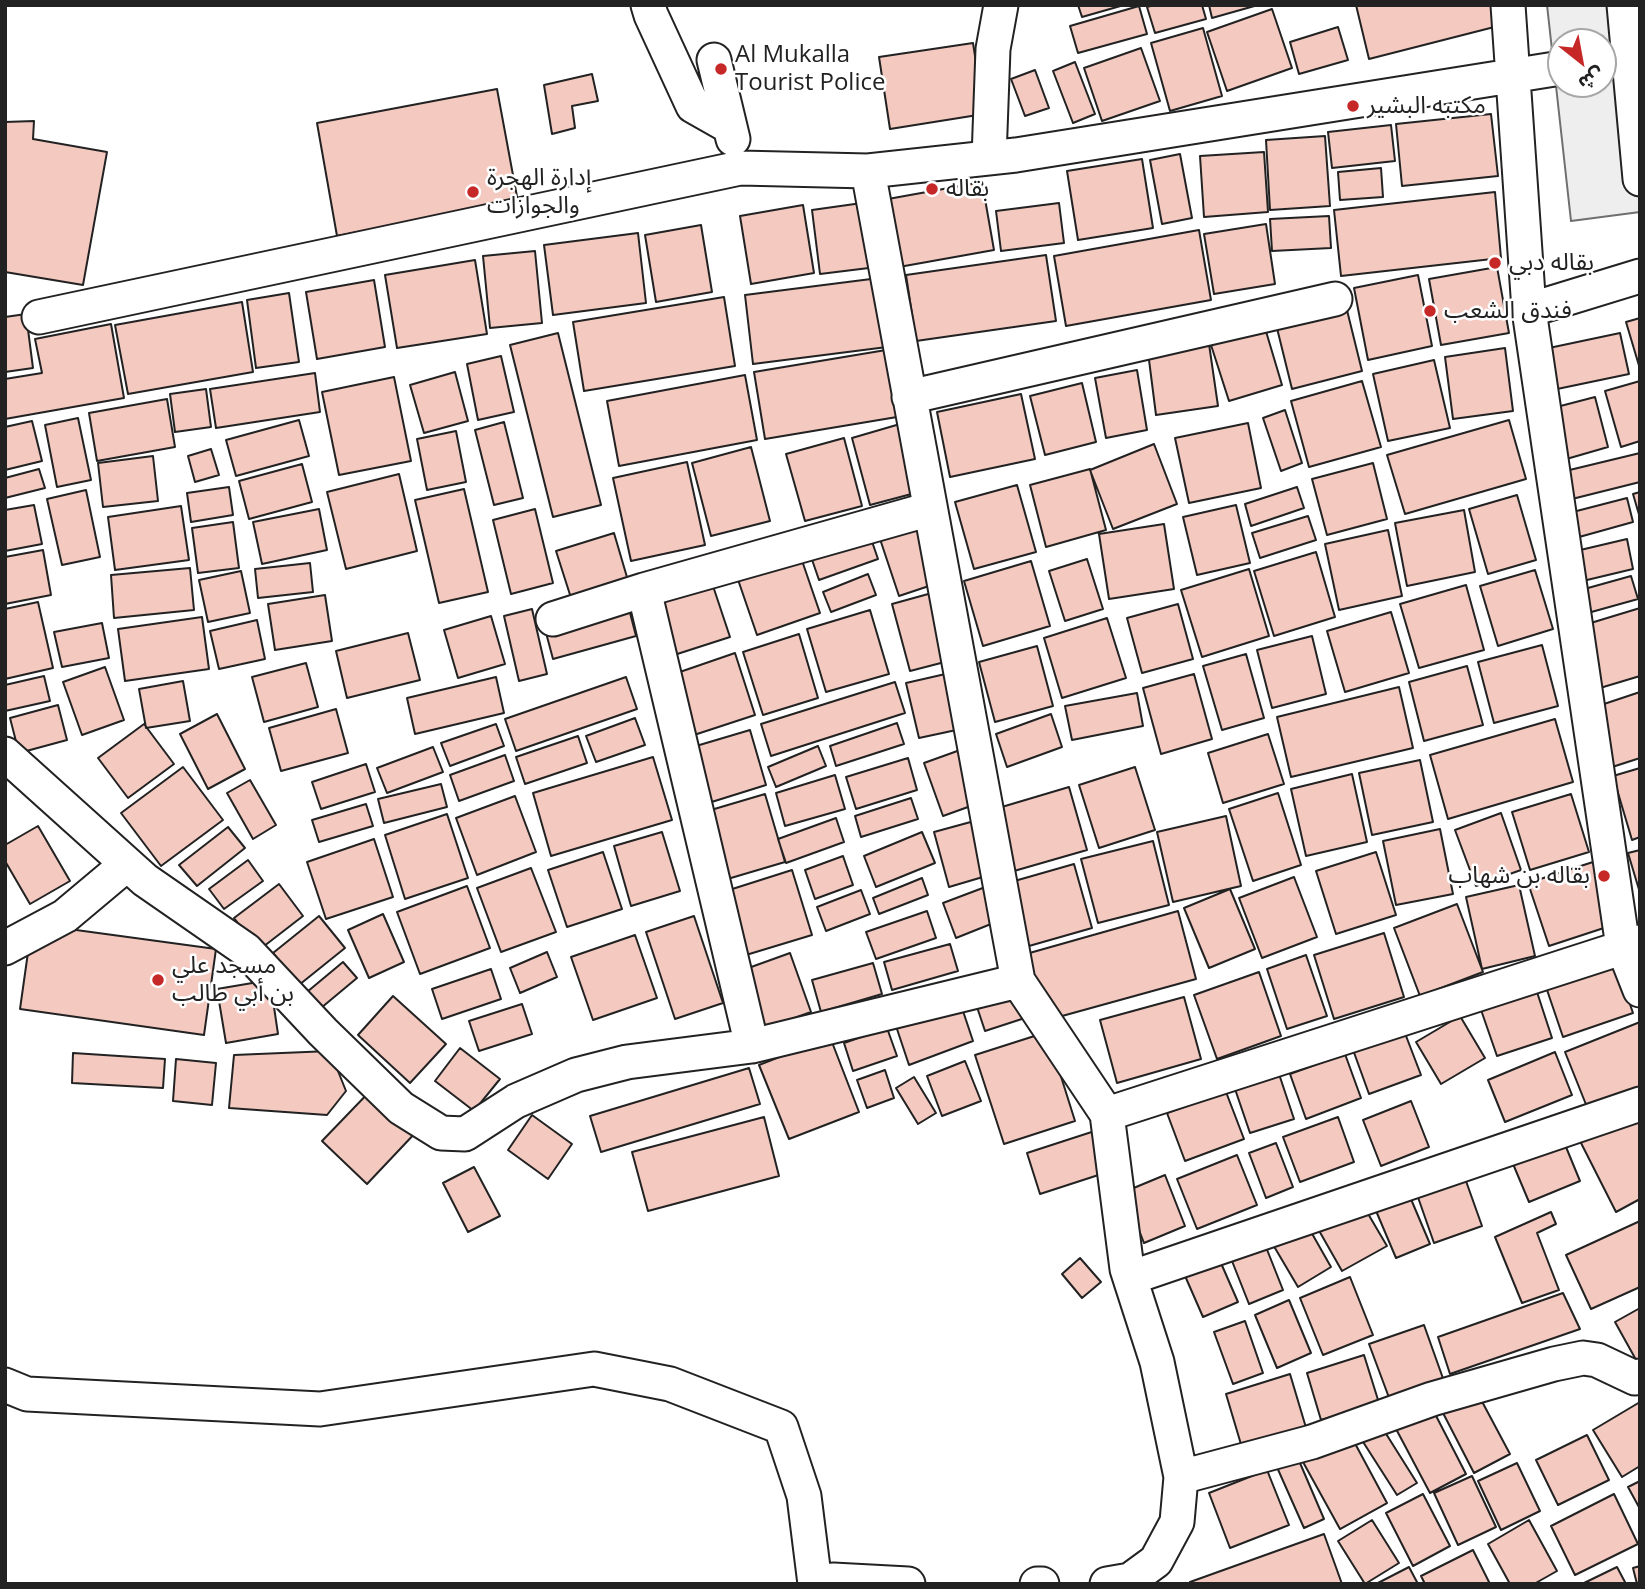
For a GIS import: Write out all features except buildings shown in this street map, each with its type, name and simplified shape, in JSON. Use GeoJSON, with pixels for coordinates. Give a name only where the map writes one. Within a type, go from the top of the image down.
{"type":"FeatureCollection","features":[{"type":"Feature","properties":{"kind":"street"},"geometry":{"type":"LineString","coordinates":[[648,5],[693,106],[730,127]]}},
{"type":"Feature","properties":{"kind":"street"},"geometry":{"type":"LineString","coordinates":[[989,158],[993,49],[1001,5]]}},
{"type":"Feature","properties":{"kind":"street"},"geometry":{"type":"LineString","coordinates":[[1508,5],[1529,310],[1640,990]]}},
{"type":"Feature","properties":{"kind":"street"},"geometry":{"type":"LineString","coordinates":[[1617,53],[1623,5]]}},
{"type":"Feature","properties":{"kind":"street"},"geometry":{"type":"LineString","coordinates":[[714,60],[740,168]]}},
{"type":"Feature","properties":{"kind":"street"},"geometry":{"type":"LineString","coordinates":[[1617,66],[1640,179]]}},
{"type":"Feature","properties":{"kind":"street"},"geometry":{"type":"LineString","coordinates":[[39,317],[740,168],[867,171],[989,158],[1547,70]]}},
{"type":"Feature","properties":{"kind":"street"},"geometry":{"type":"LineString","coordinates":[[867,171],[1017,981],[1107,1114],[1127,1269],[1157,1362],[1181,1477],[1177,1522],[1156,1561],[1130,1580],[1107,1584]]}},
{"type":"Feature","properties":{"kind":"street"},"geometry":{"type":"LineString","coordinates":[[1529,310],[1640,276]]}},
{"type":"Feature","properties":{"kind":"street"},"geometry":{"type":"LineString","coordinates":[[909,397],[1335,299]]}},
{"type":"Feature","properties":{"kind":"street"},"geometry":{"type":"LineString","coordinates":[[553,619],[644,590],[930,509]]}},
{"type":"Feature","properties":{"kind":"street"},"geometry":{"type":"LineString","coordinates":[[644,590],[752,1046]]}},
{"type":"Feature","properties":{"kind":"street"},"geometry":{"type":"LineString","coordinates":[[5,754],[145,880],[246,950],[323,1032],[401,1108],[441,1133],[465,1134],[516,1101],[576,1075],[627,1062],[752,1046],[1017,981]]}},
{"type":"Feature","properties":{"kind":"street"},"geometry":{"type":"LineString","coordinates":[[5,948],[65,916],[127,864]]}},
{"type":"Feature","properties":{"kind":"street"},"geometry":{"type":"LineString","coordinates":[[1107,1114],[1632,944]]}},
{"type":"Feature","properties":{"kind":"street"},"geometry":{"type":"LineString","coordinates":[[1130,1278],[1640,1104]]}},
{"type":"Feature","properties":{"kind":"street"},"geometry":{"type":"LineString","coordinates":[[1181,1477],[1312,1443],[1432,1399],[1554,1364],[1583,1358],[1597,1360],[1635,1378],[1640,1376]]}},
{"type":"Feature","properties":{"kind":"street"},"geometry":{"type":"LineString","coordinates":[[5,1385],[27,1394],[320,1409],[594,1369],[670,1384],[781,1427],[804,1496],[815,1584]]}},
{"type":"Feature","properties":{"kind":"street"},"geometry":{"type":"LineString","coordinates":[[824,1584],[833,1580],[908,1584]]}},
{"type":"Feature","properties":{"kind":"street"},"geometry":{"type":"LineString","coordinates":[[1037,1584],[1042,1584]]}},
{"type":"Feature","properties":{"kind":"shaded area"},"geometry":{"type":"Polygon","coordinates":[[[1547,5],[1640,5],[1640,212],[1571,221],[1557,98],[1617,98],[1617,28],[1550,28],[1547,5]]]}},
{"type":"Feature","properties":{"kind":"place","name":"Al Mukalla Tourist Police"},"geometry":{"type":"Point","coordinates":[721,69]}},
{"type":"Feature","properties":{"kind":"place","name":"مكتبه البشير"},"geometry":{"type":"Point","coordinates":[1353,106]}},
{"type":"Feature","properties":{"kind":"place","name":"بقاله"},"geometry":{"type":"Point","coordinates":[932,189]}},
{"type":"Feature","properties":{"kind":"place","name":"إدارة الهجرة والجوازات"},"geometry":{"type":"Point","coordinates":[473,192]}},
{"type":"Feature","properties":{"kind":"place","name":"بقاله دبي"},"geometry":{"type":"Point","coordinates":[1495,263]}},
{"type":"Feature","properties":{"kind":"place","name":"فندق الشعب"},"geometry":{"type":"Point","coordinates":[1430,311]}},
{"type":"Feature","properties":{"kind":"place","name":"بقاله بن شهاب"},"geometry":{"type":"Point","coordinates":[1604,876]}},
{"type":"Feature","properties":{"kind":"place","name":"مسجد علي بن أبي طالب"},"geometry":{"type":"Point","coordinates":[158,980]}}]}
